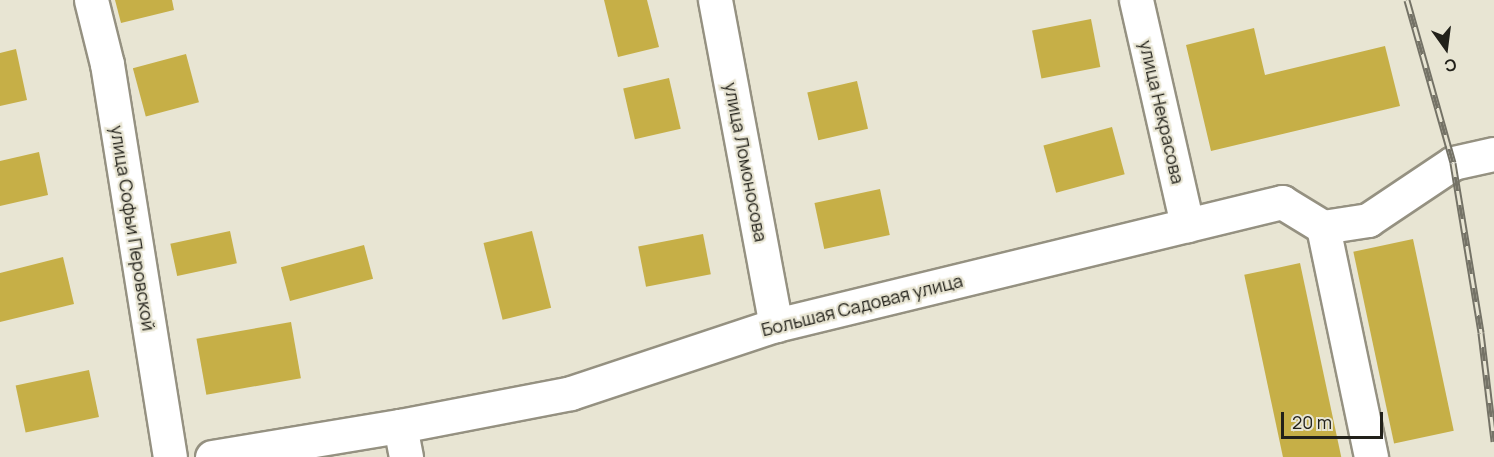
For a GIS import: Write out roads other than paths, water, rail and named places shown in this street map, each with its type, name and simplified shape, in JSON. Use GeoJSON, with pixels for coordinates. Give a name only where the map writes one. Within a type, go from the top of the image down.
{"type":"FeatureCollection","features":[{"type":"Feature","properties":{"kind":"street","name":"улица Софьи Перовской"},"geometry":{"type":"LineString","coordinates":[[91,0],[107,64],[170,457]]}},
{"type":"Feature","properties":{"kind":"street","name":"улица Ломоносова"},"geometry":{"type":"LineString","coordinates":[[715,0],[776,325]]}},
{"type":"Feature","properties":{"kind":"street","name":"улица Некрасова"},"geometry":{"type":"LineString","coordinates":[[1136,0],[1187,225]]}},
{"type":"Feature","properties":{"kind":"street"},"geometry":{"type":"LineString","coordinates":[[1371,457],[1323,227],[1368,220],[1453,163],[1494,154]]}},
{"type":"Feature","properties":{"kind":"street","name":"Большая Садовая улица"},"geometry":{"type":"LineString","coordinates":[[212,457],[403,442],[571,393],[776,325],[1282,202],[1323,227]]}},
{"type":"Feature","properties":{"kind":"railway"},"geometry":{"type":"LineString","coordinates":[[1407,0],[1453,163],[1481,333],[1494,441]]}}]}
